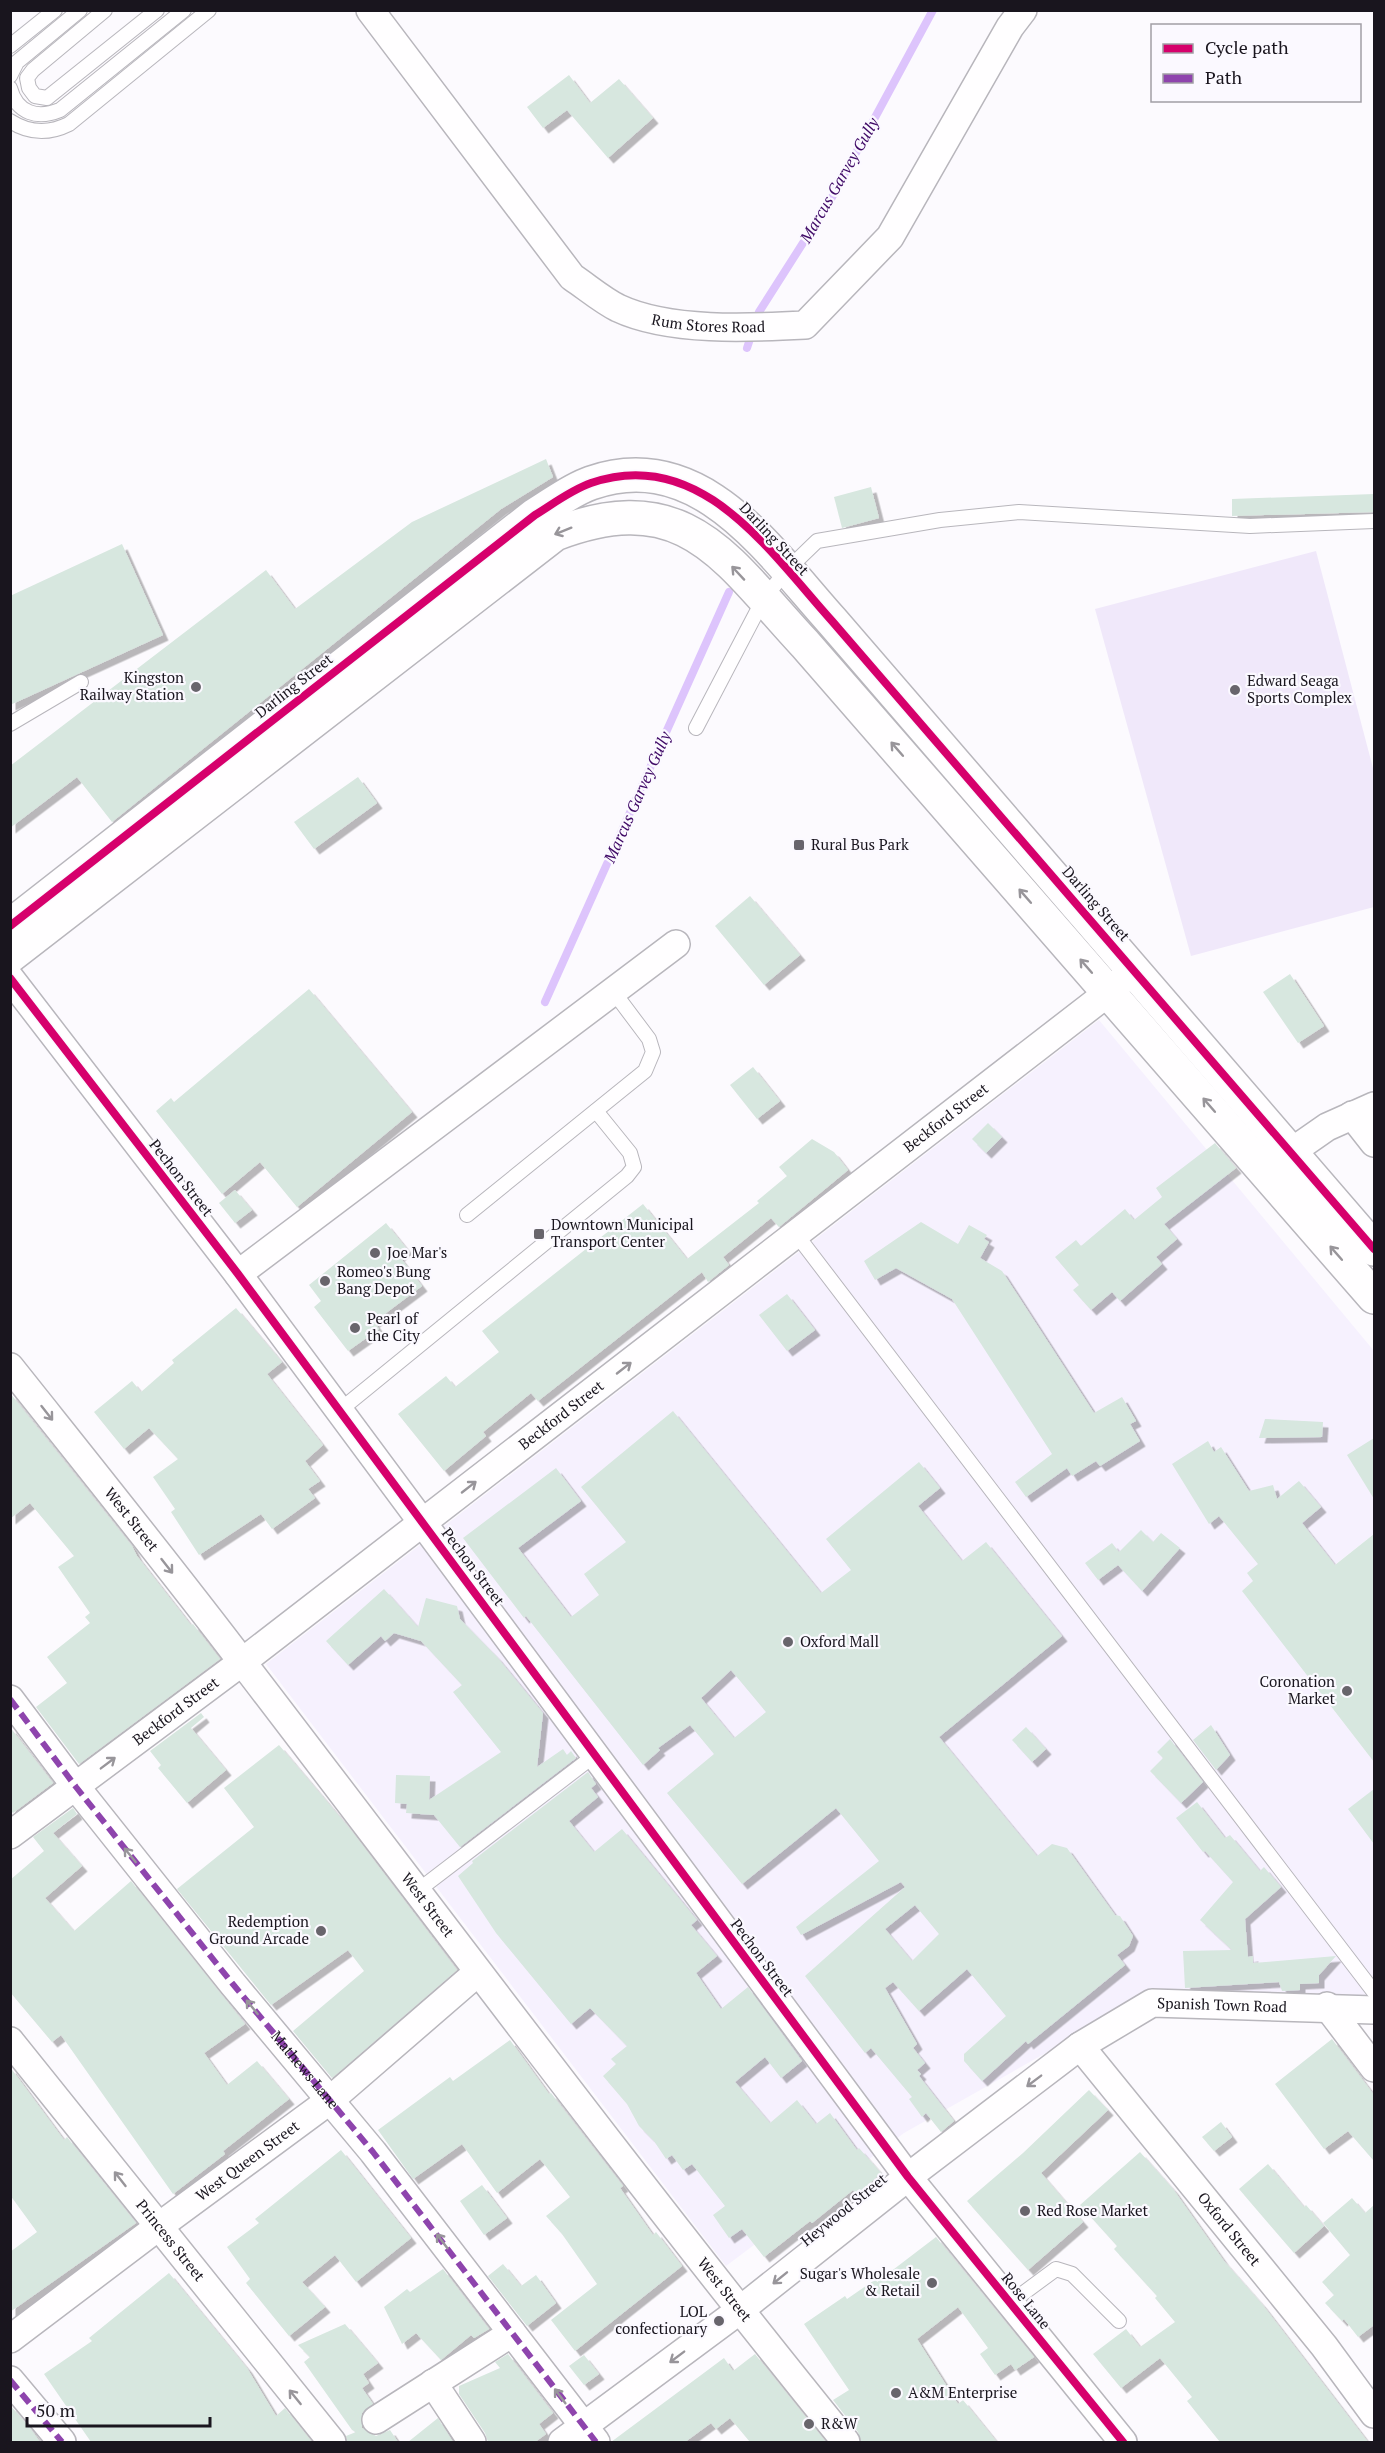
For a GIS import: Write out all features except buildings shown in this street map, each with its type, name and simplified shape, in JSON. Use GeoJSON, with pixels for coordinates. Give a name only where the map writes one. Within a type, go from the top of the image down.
{"type":"FeatureCollection","features":[{"type":"Feature","properties":{"kind":"street","name":"Rum Stores Road"},"geometry":{"type":"LineString","coordinates":[[370,10],[572,277],[618,308],[650,319],[778,328],[805,325],[890,237],[1010,27],[1023,10]]}},
{"type":"Feature","properties":{"kind":"street","name":"Darling Street"},"geometry":{"type":"LineString","coordinates":[[10,956],[125,852],[535,515],[590,483],[628,476],[649,476],[699,490],[723,505],[744,524],[832,621],[1291,1150],[1374,1249]]}},
{"type":"Feature","properties":{"kind":"street","name":"Darling Street"},"geometry":{"type":"LineString","coordinates":[[10,926],[125,852],[555,534],[608,518],[639,517],[674,524],[698,536],[722,554],[805,644],[1108,992]]}},
{"type":"Feature","properties":{"kind":"street"},"geometry":{"type":"LineString","coordinates":[[805,644],[832,621]]}},
{"type":"Feature","properties":{"kind":"street"},"geometry":{"type":"LineString","coordinates":[[238,1274],[676,944]]}},
{"type":"Feature","properties":{"kind":"street","name":"Beckford Street"},"geometry":{"type":"LineString","coordinates":[[10,1835],[242,1662],[423,1523],[1108,992],[1134,969]]}},
{"type":"Feature","properties":{"kind":"street","name":"Pechon Street"},"geometry":{"type":"LineString","coordinates":[[10,978],[238,1274],[908,2176]]}},
{"type":"Feature","properties":{"kind":"street"},"geometry":{"type":"LineString","coordinates":[[1108,992],[1374,1297]]}},
{"type":"Feature","properties":{"kind":"street"},"geometry":{"type":"LineString","coordinates":[[1266,1171],[1291,1150],[1363,1110],[1374,1143]]}},
{"type":"Feature","properties":{"kind":"street","name":"West Street"},"geometry":{"type":"LineString","coordinates":[[10,1366],[242,1662],[477,1973],[846,2442]]}},
{"type":"Feature","properties":{"kind":"street","name":"Mathews Lane"},"geometry":{"type":"LineString","coordinates":[[10,1699],[76,1787],[329,2102],[373,2152],[590,2435]]}},
{"type":"Feature","properties":{"kind":"street","name":"West Queen Street"},"geometry":{"type":"LineString","coordinates":[[10,2340],[158,2227],[329,2102],[477,1973]]}},
{"type":"Feature","properties":{"kind":"street","name":"Spanish Town Road"},"geometry":{"type":"LineString","coordinates":[[1080,2046],[1152,2003],[1327,2006],[1374,2010]]}},
{"type":"Feature","properties":{"kind":"street"},"geometry":{"type":"LineString","coordinates":[[1327,2006],[1374,2068]]}},
{"type":"Feature","properties":{"kind":"street","name":"Princess Street"},"geometry":{"type":"LineString","coordinates":[[10,2041],[332,2442]]}},
{"type":"Feature","properties":{"kind":"street","name":"Heywood Street"},"geometry":{"type":"LineString","coordinates":[[562,2442],[590,2435],[740,2310],[908,2176],[1080,2046]]}},
{"type":"Feature","properties":{"kind":"street","name":"Oxford Street"},"geometry":{"type":"LineString","coordinates":[[1080,2046],[1324,2346],[1374,2414]]}},
{"type":"Feature","properties":{"kind":"street","name":"Rose Lane"},"geometry":{"type":"LineString","coordinates":[[908,2176],[1123,2442]]}},
{"type":"Feature","properties":{"kind":"street"},"geometry":{"type":"LineString","coordinates":[[376,2420],[512,2333]]}},
{"type":"Feature","properties":{"kind":"street"},"geometry":{"type":"LineString","coordinates":[[10,2380],[62,2442]]}},
{"type":"Feature","properties":{"kind":"street"},"geometry":{"type":"LineString","coordinates":[[433,2383],[472,2442]]}},
{"type":"Feature","properties":{"kind":"lane"},"geometry":{"type":"LineString","coordinates":[[10,46],[55,10]]}},
{"type":"Feature","properties":{"kind":"lane"},"geometry":{"type":"LineString","coordinates":[[10,76],[18,62],[80,10]]}},
{"type":"Feature","properties":{"kind":"lane"},"geometry":{"type":"LineString","coordinates":[[105,10],[33,70],[27,78],[29,88],[35,96],[47,98],[157,10]]}},
{"type":"Feature","properties":{"kind":"lane"},"geometry":{"type":"LineString","coordinates":[[10,88],[16,103],[24,111],[36,116],[60,110],[184,10]]}},
{"type":"Feature","properties":{"kind":"lane"},"geometry":{"type":"LineString","coordinates":[[10,121],[25,129],[40,132],[57,130],[69,124],[209,10]]}},
{"type":"Feature","properties":{"kind":"lane"},"geometry":{"type":"LineString","coordinates":[[696,728],[763,600],[786,571],[817,541],[834,536],[940,520],[1019,512],[1250,526],[1374,521]]}},
{"type":"Feature","properties":{"kind":"lane"},"geometry":{"type":"LineString","coordinates":[[10,724],[81,682]]}},
{"type":"Feature","properties":{"kind":"lane"},"geometry":{"type":"LineString","coordinates":[[467,1215],[645,1071],[653,1053],[649,1039],[613,992]]}},
{"type":"Feature","properties":{"kind":"lane"},"geometry":{"type":"LineString","coordinates":[[339,1411],[627,1176],[634,1167],[630,1153],[596,1111]]}},
{"type":"Feature","properties":{"kind":"lane"},"geometry":{"type":"LineString","coordinates":[[796,1234],[1374,1992]]}},
{"type":"Feature","properties":{"kind":"lane"},"geometry":{"type":"LineString","coordinates":[[416,1892],[595,1755]]}},
{"type":"Feature","properties":{"kind":"lane"},"geometry":{"type":"LineString","coordinates":[[1010,2303],[1056,2269],[1072,2274],[1119,2321]]}},
{"type":"Feature","properties":{"kind":"shaded area","name":"Edward Seaga Sports Complex"},"geometry":{"type":"Polygon","coordinates":[[[1316,551],[1374,772],[1374,907],[1191,956],[1095,609],[1316,551]]]}},
{"type":"Feature","properties":{"kind":"shaded area","name":"Oxford Mall"},"geometry":{"type":"Polygon","coordinates":[[[1099,1020],[1374,1351],[1374,1534],[1265,1620],[1374,1762],[1374,1995],[1145,1997],[904,2133],[726,2266],[266,1664],[1099,1020]]]}},
{"type":"Feature","properties":{"kind":"waterway","name":"Marcus Garvey Gully"},"geometry":{"type":"LineString","coordinates":[[756,322],[759,312],[831,199],[933,10]]}},
{"type":"Feature","properties":{"kind":"waterway","name":"Marcus Garvey Gully"},"geometry":{"type":"LineString","coordinates":[[747,348],[752,333]]}},
{"type":"Feature","properties":{"kind":"waterway","name":"Marcus Garvey Gully"},"geometry":{"type":"LineString","coordinates":[[545,1002],[729,592]]}},
{"type":"Feature","properties":{"kind":"marked path"},"geometry":{"type":"LineString","coordinates":[[10,1699],[76,1787],[232,1983],[373,2152],[596,2442]]}},
{"type":"Feature","properties":{"kind":"marked path"},"geometry":{"type":"LineString","coordinates":[[10,2380],[62,2442]]}},
{"type":"Feature","properties":{"kind":"cycle path"},"geometry":{"type":"LineString","coordinates":[[10,926],[535,515],[569,493],[591,483],[630,475],[666,479],[699,492],[729,512],[783,565],[1374,1249]]}},
{"type":"Feature","properties":{"kind":"cycle path"},"geometry":{"type":"LineString","coordinates":[[10,978],[238,1274],[908,2177],[1123,2442]]}},
{"type":"Feature","properties":{"kind":"place","name":"Kingston Railway Station"},"geometry":{"type":"Point","coordinates":[196,687]}},
{"type":"Feature","properties":{"kind":"place","name":"Edward Seaga Sports Complex"},"geometry":{"type":"Point","coordinates":[1235,690]}},
{"type":"Feature","properties":{"kind":"place","name":"Rural Bus Park"},"geometry":{"type":"Point","coordinates":[799,845]}},
{"type":"Feature","properties":{"kind":"place","name":"Downtown Municipal Transport Center"},"geometry":{"type":"Point","coordinates":[539,1234]}},
{"type":"Feature","properties":{"kind":"place","name":"Joe Mar's"},"geometry":{"type":"Point","coordinates":[375,1253]}},
{"type":"Feature","properties":{"kind":"place","name":"Romeo's Bung Bang Depot"},"geometry":{"type":"Point","coordinates":[325,1281]}},
{"type":"Feature","properties":{"kind":"place","name":"Pearl of the City"},"geometry":{"type":"Point","coordinates":[355,1328]}},
{"type":"Feature","properties":{"kind":"place","name":"Oxford Mall"},"geometry":{"type":"Point","coordinates":[788,1642]}},
{"type":"Feature","properties":{"kind":"place","name":"Coronation Market"},"geometry":{"type":"Point","coordinates":[1347,1691]}},
{"type":"Feature","properties":{"kind":"place","name":"Redemption Ground Arcade"},"geometry":{"type":"Point","coordinates":[321,1931]}},
{"type":"Feature","properties":{"kind":"place","name":"Red Rose Market"},"geometry":{"type":"Point","coordinates":[1025,2211]}},
{"type":"Feature","properties":{"kind":"place","name":"Sugar's Wholesale & Retail"},"geometry":{"type":"Point","coordinates":[932,2283]}},
{"type":"Feature","properties":{"kind":"place","name":"LOL confectionary"},"geometry":{"type":"Point","coordinates":[719,2321]}},
{"type":"Feature","properties":{"kind":"place","name":"A&M Enterprise"},"geometry":{"type":"Point","coordinates":[896,2393]}},
{"type":"Feature","properties":{"kind":"place","name":"R&W"},"geometry":{"type":"Point","coordinates":[809,2424]}}]}
